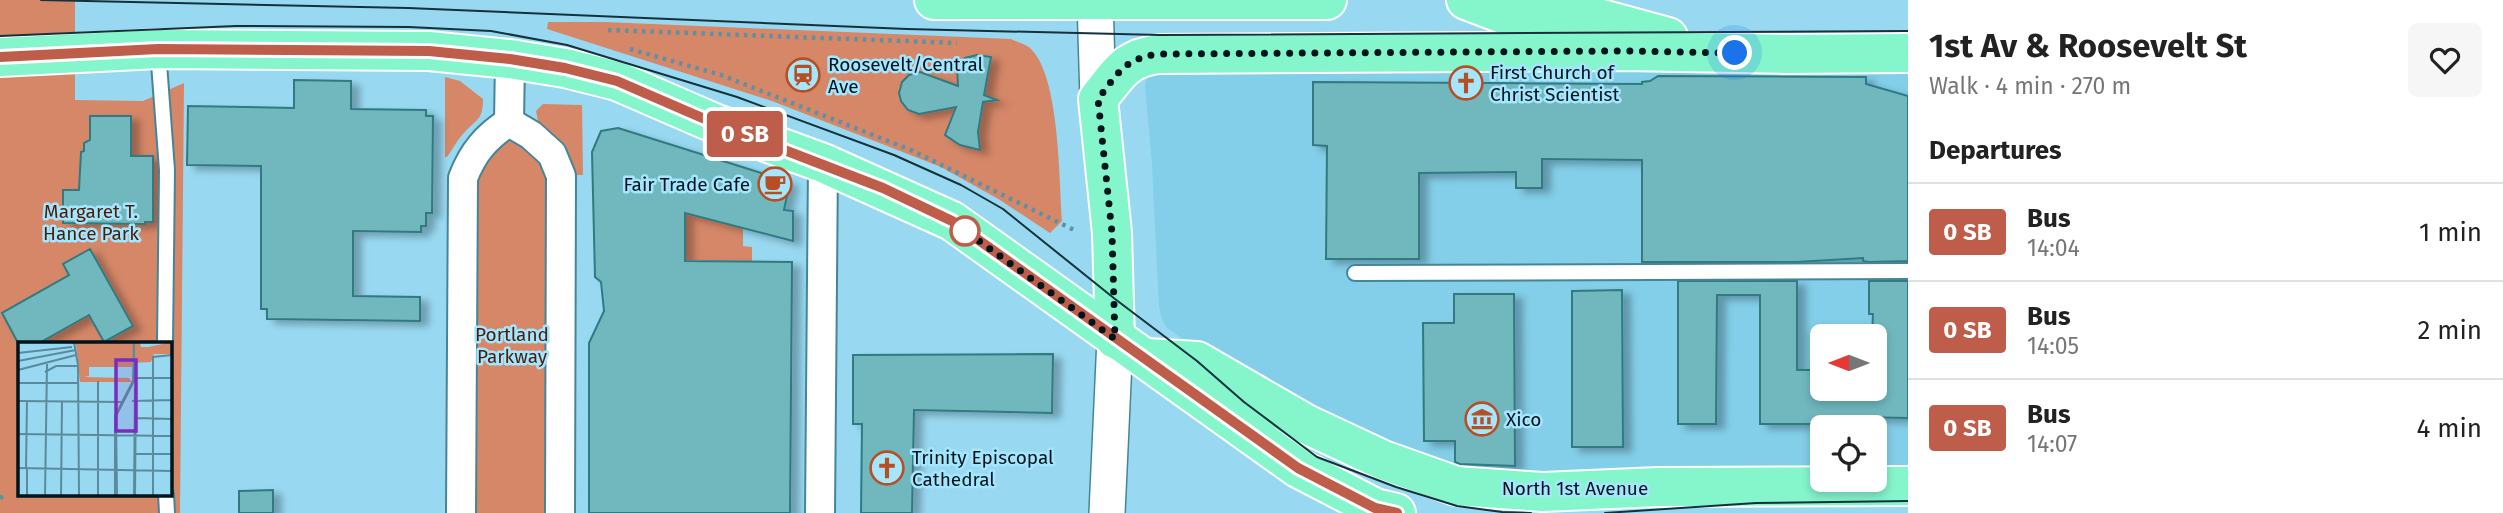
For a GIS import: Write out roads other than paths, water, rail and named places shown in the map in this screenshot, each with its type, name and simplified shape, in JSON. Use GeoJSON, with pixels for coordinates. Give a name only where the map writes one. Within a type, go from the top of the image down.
{"type":"FeatureCollection","features":[{"type":"Feature","properties":{"kind":"main road"},"geometry":{"type":"LineString","coordinates":[[934,0],[1327,0]]}},
{"type":"Feature","properties":{"kind":"main road"},"geometry":{"type":"LineString","coordinates":[[1466,0],[1503,14],[1598,18],[1702,44],[1787,54]]}},
{"type":"Feature","properties":{"kind":"main road"},"geometry":{"type":"LineString","coordinates":[[0,57],[158,49],[429,51],[510,59],[565,68],[617,81],[714,123],[823,163],[952,221],[1345,503],[1396,513]]}},
{"type":"Feature","properties":{"kind":"main road"},"geometry":{"type":"LineString","coordinates":[[1130,349],[1112,233],[1098,99],[1118,72],[1140,56],[1624,51],[1908,53]]}},
{"type":"Feature","properties":{"kind":"main road","name":"North 1st Avenue"},"geometry":{"type":"LineString","coordinates":[[1130,349],[1197,361],[1306,424],[1383,460],[1456,486],[1543,492],[1658,487],[1908,486]]}},
{"type":"Feature","properties":{"kind":"street"},"geometry":{"type":"LineString","coordinates":[[1095,1],[1098,99]]}},
{"type":"Feature","properties":{"kind":"street"},"geometry":{"type":"LineString","coordinates":[[509,122],[510,59]]}},
{"type":"Feature","properties":{"kind":"street"},"geometry":{"type":"LineString","coordinates":[[461,513],[463,178],[475,150],[509,122]]}},
{"type":"Feature","properties":{"kind":"street"},"geometry":{"type":"LineString","coordinates":[[509,122],[531,135],[552,154],[561,176],[560,513]]}},
{"type":"Feature","properties":{"kind":"street"},"geometry":{"type":"LineString","coordinates":[[820,513],[823,163]]}},
{"type":"Feature","properties":{"kind":"street"},"geometry":{"type":"LineString","coordinates":[[1107,513],[1130,349]]}},
{"type":"Feature","properties":{"kind":"lane"},"geometry":{"type":"LineString","coordinates":[[158,49],[167,170],[165,342]]}},
{"type":"Feature","properties":{"kind":"lane"},"geometry":{"type":"LineString","coordinates":[[1355,273],[1908,271]]}},
{"type":"Feature","properties":{"kind":"tram line"},"geometry":{"type":"LineString","coordinates":[[41,0],[408,8],[907,29],[1160,35],[1908,31]]}},
{"type":"Feature","properties":{"kind":"tram line"},"geometry":{"type":"LineString","coordinates":[[0,36],[236,26],[409,27],[491,31],[567,45],[737,97],[894,155],[961,185],[1003,209],[1317,457],[1396,487],[1457,506],[1531,513]]}},
{"type":"Feature","properties":{"kind":"tram line"},"geometry":{"type":"LineString","coordinates":[[1605,513],[1756,503],[1908,501]]}},
{"type":"Feature","properties":{"kind":"place","name":"Roosevelt/Central Ave"},"geometry":{"type":"Point","coordinates":[803,75]}},
{"type":"Feature","properties":{"kind":"place","name":"First Church of Christ Scientist"},"geometry":{"type":"Point","coordinates":[1466,83]}},
{"type":"Feature","properties":{"kind":"place","name":"Fair Trade Cafe"},"geometry":{"type":"Point","coordinates":[775,184]}},
{"type":"Feature","properties":{"kind":"place","name":"Xico"},"geometry":{"type":"Point","coordinates":[1482,419]}},
{"type":"Feature","properties":{"kind":"place","name":"Trinity Episcopal Cathedral"},"geometry":{"type":"Point","coordinates":[887,468]}},
{"type":"Feature","properties":{"kind":"park label","name":"Margaret T. Hance Park"},"geometry":{"type":"Point","coordinates":[91,222]}},
{"type":"Feature","properties":{"kind":"park label","name":"Portland Parkway"},"geometry":{"type":"Point","coordinates":[512,345]}}]}
